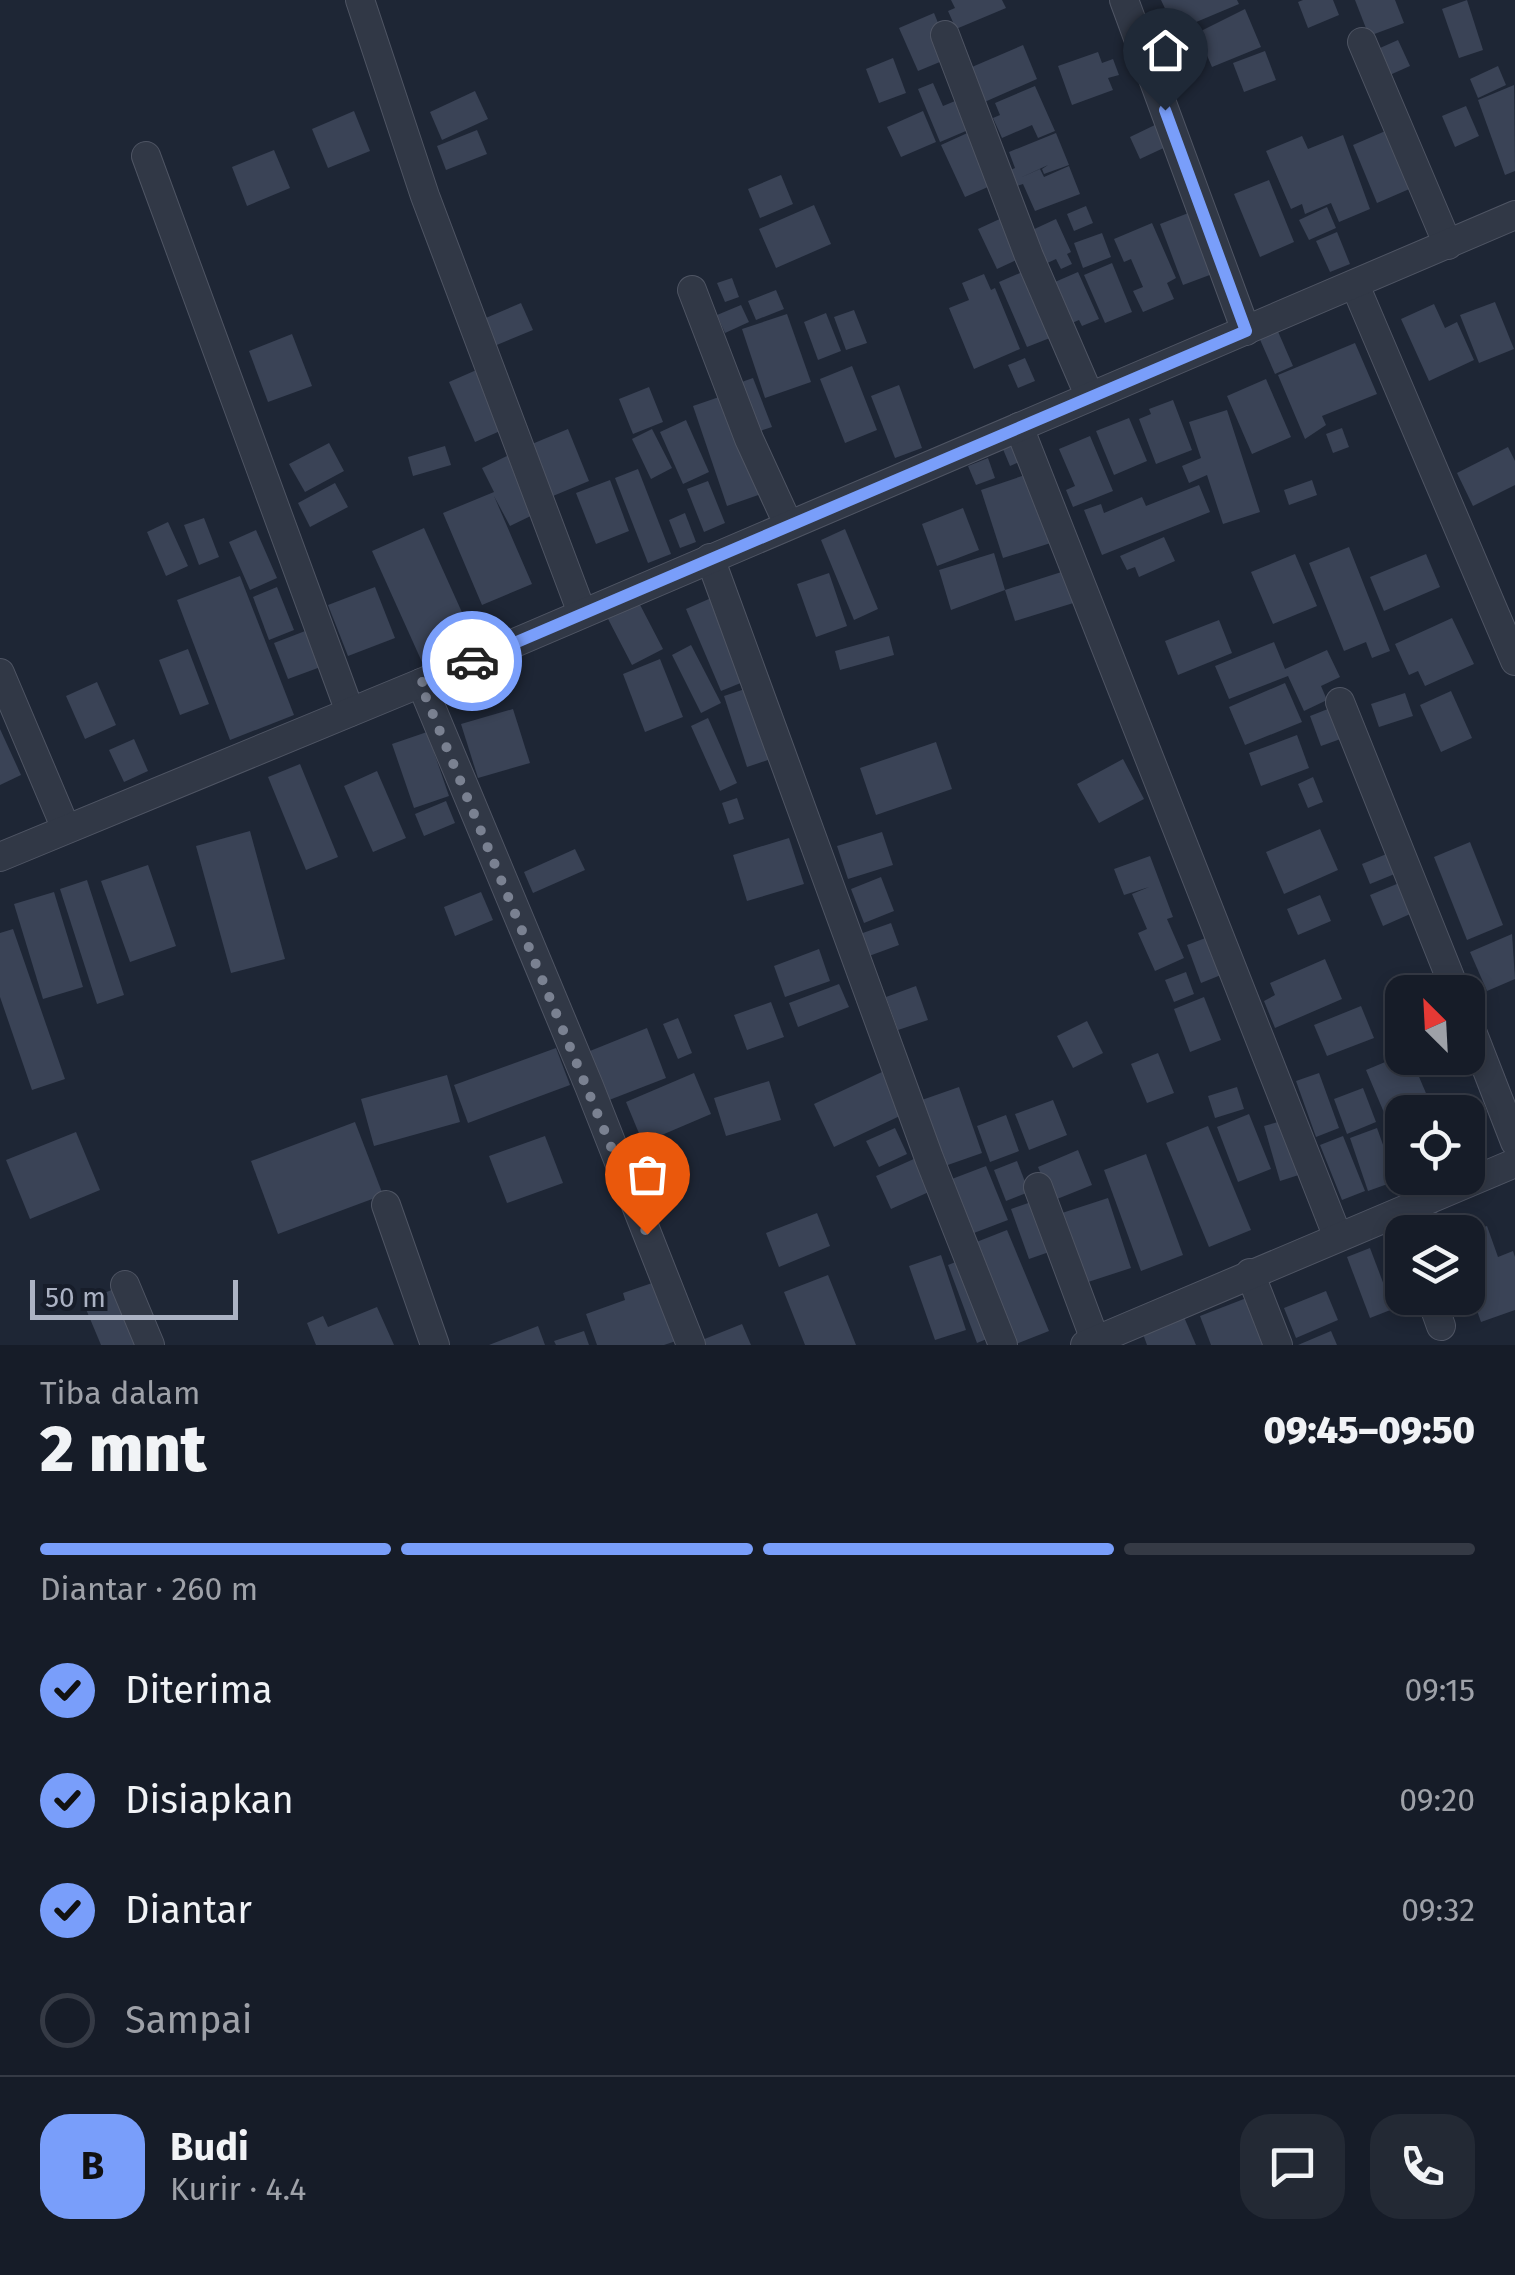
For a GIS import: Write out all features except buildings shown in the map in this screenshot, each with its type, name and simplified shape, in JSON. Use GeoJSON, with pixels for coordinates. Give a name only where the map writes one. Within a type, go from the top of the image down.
{"type":"FeatureCollection","features":[{"type":"Feature","properties":{"kind":"street"},"geometry":{"type":"LineString","coordinates":[[360,0],[444,249],[582,613]]}},
{"type":"Feature","properties":{"kind":"street"},"geometry":{"type":"LineString","coordinates":[[1124,0],[1246,331]]}},
{"type":"Feature","properties":{"kind":"street"},"geometry":{"type":"LineString","coordinates":[[945,35],[1029,256],[1089,395]]}},
{"type":"Feature","properties":{"kind":"street"},"geometry":{"type":"LineString","coordinates":[[1362,42],[1448,245]]}},
{"type":"Feature","properties":{"kind":"street"},"geometry":{"type":"LineString","coordinates":[[146,156],[350,712]]}},
{"type":"Feature","properties":{"kind":"street"},"geometry":{"type":"LineString","coordinates":[[0,856],[420,683],[1515,215]]}},
{"type":"Feature","properties":{"kind":"street"},"geometry":{"type":"LineString","coordinates":[[1355,285],[1515,661]]}},
{"type":"Feature","properties":{"kind":"street"},"geometry":{"type":"LineString","coordinates":[[692,290],[788,524]]}},
{"type":"Feature","properties":{"kind":"street"},"geometry":{"type":"LineString","coordinates":[[1019,427],[1337,1235]]}},
{"type":"Feature","properties":{"kind":"street"},"geometry":{"type":"LineString","coordinates":[[710,558],[929,1158],[1003,1345]]}},
{"type":"Feature","properties":{"kind":"street"},"geometry":{"type":"LineString","coordinates":[[0,673],[66,829]]}},
{"type":"Feature","properties":{"kind":"street"},"geometry":{"type":"LineString","coordinates":[[420,683],[589,1086],[691,1345]]}},
{"type":"Feature","properties":{"kind":"street"},"geometry":{"type":"LineString","coordinates":[[1340,702],[1449,975]]}},
{"type":"Feature","properties":{"kind":"street"},"geometry":{"type":"LineString","coordinates":[[1485,1065],[1515,1142]]}},
{"type":"Feature","properties":{"kind":"street"},"geometry":{"type":"LineString","coordinates":[[1415,1215],[1515,1163]]}},
{"type":"Feature","properties":{"kind":"street"},"geometry":{"type":"LineString","coordinates":[[1038,1187],[1090,1342],[1337,1235],[1385,1225]]}},
{"type":"Feature","properties":{"kind":"street"},"geometry":{"type":"LineString","coordinates":[[386,1205],[435,1345]]}},
{"type":"Feature","properties":{"kind":"street"},"geometry":{"type":"LineString","coordinates":[[1250,1273],[1278,1345]]}},
{"type":"Feature","properties":{"kind":"street"},"geometry":{"type":"LineString","coordinates":[[125,1285],[150,1345]]}},
{"type":"Feature","properties":{"kind":"street"},"geometry":{"type":"LineString","coordinates":[[1437,1315],[1441,1326]]}},
{"type":"Feature","properties":{"kind":"way so far"},"geometry":{"type":"LineString","coordinates":[[472,661],[420,683],[647,1234]]}},
{"type":"Feature","properties":{"kind":"route"},"geometry":{"type":"LineString","coordinates":[[472,661],[1246,331],[1165,110]]}}]}
